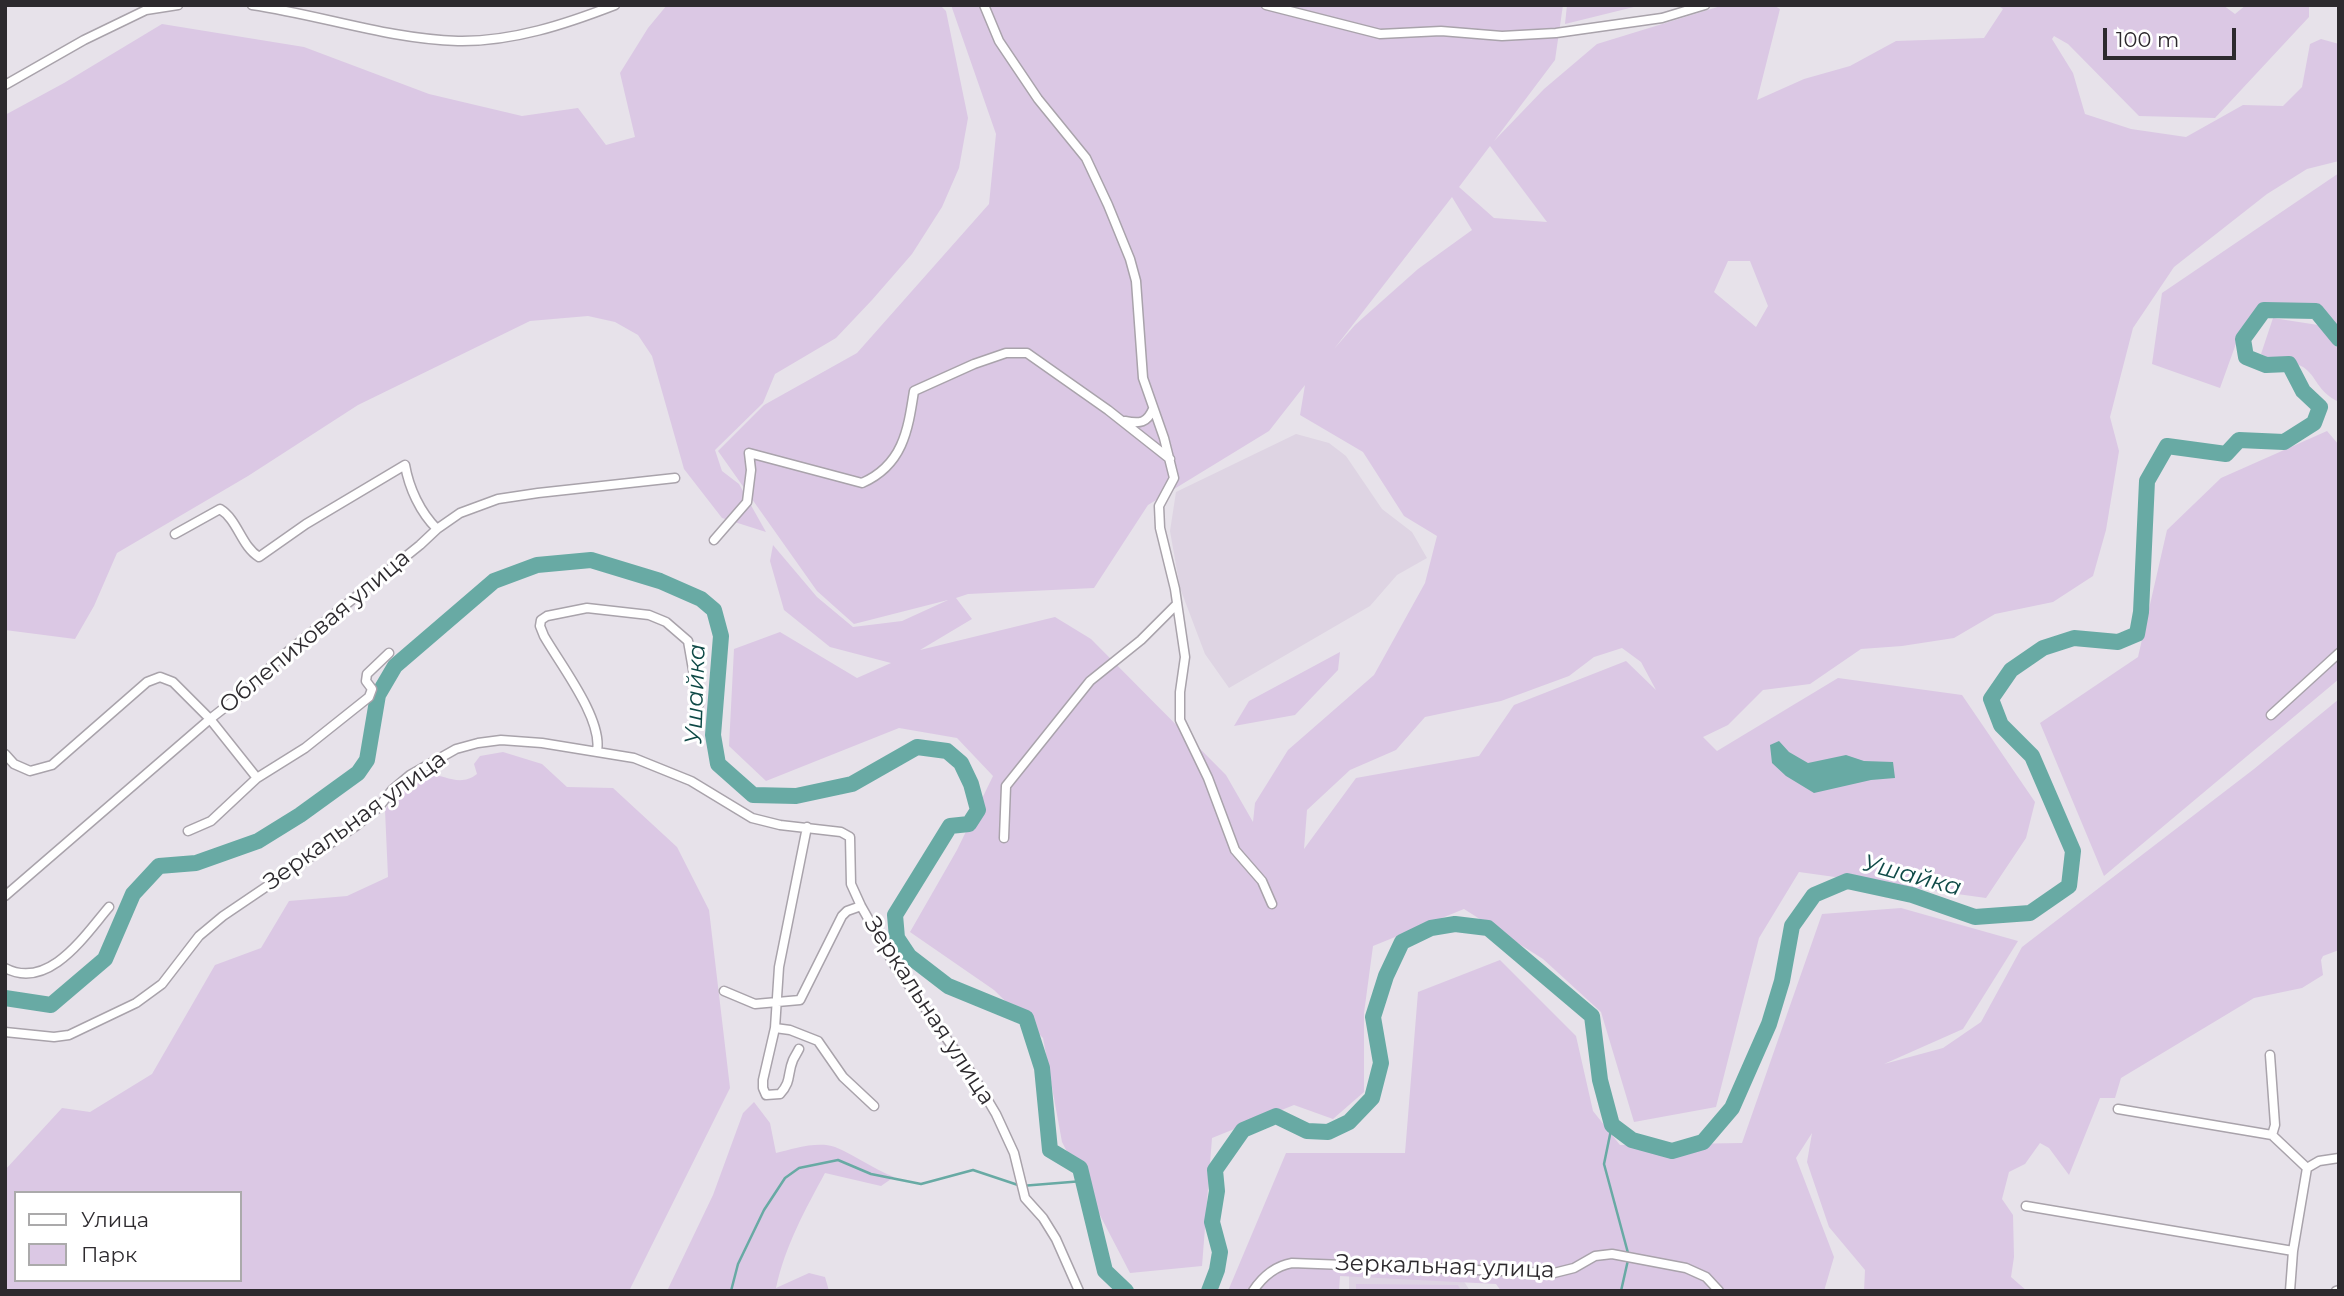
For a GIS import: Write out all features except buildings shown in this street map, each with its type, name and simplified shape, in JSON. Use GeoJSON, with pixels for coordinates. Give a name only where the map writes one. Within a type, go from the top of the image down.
{"type":"FeatureCollection","features":[{"type":"Feature","properties":{"kind":"street"},"geometry":{"type":"LineString","coordinates":[[5,85],[84,40],[146,10],[178,5]]}},
{"type":"Feature","properties":{"kind":"street"},"geometry":{"type":"LineString","coordinates":[[252,5],[376,31],[460,41],[510,36],[549,28],[615,5]]}},
{"type":"Feature","properties":{"kind":"street"},"geometry":{"type":"LineString","coordinates":[[984,5],[999,41],[1026,83],[1086,158],[1130,259],[1136,281],[1143,378],[1174,478],[1159,506],[1160,528],[1177,604],[1185,657],[1180,692],[1181,720],[1214,791],[1235,850],[1262,881],[1272,904]]}},
{"type":"Feature","properties":{"kind":"street"},"geometry":{"type":"LineString","coordinates":[[1266,5],[1380,34],[1441,30],[1502,36],[1556,33],[1662,18],[1705,5]]}},
{"type":"Feature","properties":{"kind":"street"},"geometry":{"type":"LineString","coordinates":[[714,540],[747,502],[751,470],[749,453],[862,483],[879,474],[900,448],[907,434],[914,391],[1006,353],[1027,354],[1121,420],[1170,459]]}},
{"type":"Feature","properties":{"kind":"street"},"geometry":{"type":"LineString","coordinates":[[1121,420],[1135,424],[1143,422],[1149,419],[1153,409]]}},
{"type":"Feature","properties":{"kind":"street"},"geometry":{"type":"LineString","coordinates":[[174,534],[220,509],[228,514],[251,552],[259,557],[306,524],[405,465],[416,498],[427,518],[437,528]]}},
{"type":"Feature","properties":{"kind":"street","name":"Облепиховая улица"},"geometry":{"type":"LineString","coordinates":[[5,896],[246,691],[281,657],[410,554],[437,528],[460,513],[498,499],[675,478]]}},
{"type":"Feature","properties":{"kind":"street"},"geometry":{"type":"LineString","coordinates":[[1004,838],[1006,786],[1090,681],[1142,640],[1177,604]]}},
{"type":"Feature","properties":{"kind":"street"},"geometry":{"type":"LineString","coordinates":[[597,751],[597,733],[587,710],[540,626],[541,620],[547,616],[587,608],[649,615],[666,622],[688,641],[699,704]]}},
{"type":"Feature","properties":{"kind":"street"},"geometry":{"type":"LineString","coordinates":[[188,831],[211,821],[257,778],[305,748],[369,697],[372,689],[366,681],[367,674],[389,653]]}},
{"type":"Feature","properties":{"kind":"street"},"geometry":{"type":"LineString","coordinates":[[2271,715],[2339,653]]}},
{"type":"Feature","properties":{"kind":"street"},"geometry":{"type":"LineString","coordinates":[[5,754],[14,764],[30,771],[52,765],[147,682],[160,677],[173,682],[211,719],[257,778]]}},
{"type":"Feature","properties":{"kind":"street","name":"Зеркальная улица"},"geometry":{"type":"LineString","coordinates":[[5,1032],[54,1037],[69,1035],[136,1003],[162,984],[200,936],[223,916],[356,826],[410,775],[456,749],[500,740],[542,743],[634,758],[691,781],[752,818],[841,832],[850,837],[851,884],[861,906],[895,966],[988,1100],[1014,1153],[1025,1198],[1043,1218],[1056,1240],[1079,1291]]}},
{"type":"Feature","properties":{"kind":"street"},"geometry":{"type":"LineString","coordinates":[[799,1049],[793,1059],[790,1079],[785,1089],[780,1094],[766,1095],[763,1080],[775,1028],[779,967],[807,827]]}},
{"type":"Feature","properties":{"kind":"street"},"geometry":{"type":"LineString","coordinates":[[5,968],[16,974],[54,965],[76,945],[108,906]]}},
{"type":"Feature","properties":{"kind":"street"},"geometry":{"type":"LineString","coordinates":[[724,991],[755,1004],[800,1000],[842,916],[861,906]]}},
{"type":"Feature","properties":{"kind":"street"},"geometry":{"type":"LineString","coordinates":[[775,1028],[790,1030],[818,1041],[843,1077],[874,1106]]}},
{"type":"Feature","properties":{"kind":"street"},"geometry":{"type":"LineString","coordinates":[[2270,1055],[2275,1125],[2272,1135]]}},
{"type":"Feature","properties":{"kind":"street"},"geometry":{"type":"LineString","coordinates":[[2118,1109],[2272,1135],[2307,1168]]}},
{"type":"Feature","properties":{"kind":"street"},"geometry":{"type":"LineString","coordinates":[[2307,1168],[2319,1161],[2339,1158]]}},
{"type":"Feature","properties":{"kind":"street"},"geometry":{"type":"LineString","coordinates":[[2290,1291],[2293,1251],[2307,1168]]}},
{"type":"Feature","properties":{"kind":"street"},"geometry":{"type":"LineString","coordinates":[[2026,1206],[2293,1251]]}},
{"type":"Feature","properties":{"kind":"street","name":"Зеркальная улица"},"geometry":{"type":"LineString","coordinates":[[1253,1291],[1269,1273],[1281,1265],[1292,1263],[1554,1273],[1574,1268],[1595,1256],[1612,1254],[1686,1268],[1706,1277],[1719,1291]]}},
{"type":"Feature","properties":{"kind":"shaded area"},"geometry":{"type":"Polygon","coordinates":[[[1296,434],[1329,443],[1346,456],[1382,509],[1412,532],[1427,558],[1397,575],[1370,606],[1229,688],[1205,654],[1180,588],[1170,531],[1176,492],[1296,434]]]}},
{"type":"Feature","properties":{"kind":"shaded area"},"geometry":{"type":"Polygon","coordinates":[[[1779,741],[1789,752],[1808,763],[1846,755],[1864,761],[1893,762],[1895,778],[1871,780],[1814,793],[1786,776],[1772,763],[1770,745],[1779,741]]]}},
{"type":"Feature","properties":{"kind":"shaded area"},"geometry":{"type":"Polygon","coordinates":[[[1349,1272],[1460,1275],[1470,1291],[1349,1291],[1349,1272]]]}},
{"type":"Feature","properties":{"kind":"green space"},"geometry":{"type":"Polygon","coordinates":[[[667,5],[940,5],[946,11],[968,118],[959,168],[942,207],[912,254],[836,338],[775,374],[763,403],[715,450],[722,471],[739,484],[766,532],[722,518],[684,469],[652,356],[638,335],[615,322],[588,316],[530,321],[358,405],[248,476],[117,553],[94,606],[75,639],[5,630],[5,115],[162,24],[304,47],[429,94],[522,116],[578,108],[606,145],[635,137],[620,73],[648,28],[667,5]]]}},
{"type":"Feature","properties":{"kind":"green space"},"geometry":{"type":"Polygon","coordinates":[[[951,5],[1563,5],[1555,60],[1494,141],[1544,89],[1597,44],[1724,5],[1773,5],[1780,9],[1757,100],[1804,79],[1850,66],[1896,41],[1984,38],[2003,9],[1997,5],[2223,5],[2235,14],[2246,5],[2309,5],[2309,17],[2215,118],[2139,116],[2068,44],[2054,36],[2052,39],[2073,73],[2085,114],[2131,129],[2186,137],[2243,105],[2283,106],[2302,87],[2310,44],[2321,39],[2339,44],[2339,161],[2307,169],[2267,194],[2174,267],[2133,328],[2110,417],[2119,451],[2106,530],[2093,576],[2053,602],[1995,614],[1954,638],[1861,649],[1810,684],[1763,690],[1728,725],[1703,737],[1717,751],[1838,678],[1962,695],[2035,802],[2026,838],[1986,898],[1799,872],[1759,938],[1716,1107],[1634,1122],[1601,1012],[1543,959],[1464,909],[1373,946],[1364,1013],[1364,1092],[1333,1119],[1294,1105],[1212,1138],[1202,1266],[1130,1273],[1062,1142],[1043,1038],[994,990],[910,932],[957,850],[993,776],[957,738],[899,728],[766,781],[729,746],[734,649],[780,632],[857,678],[891,663],[830,647],[784,610],[770,561],[773,545],[817,597],[853,627],[902,621],[948,600],[854,624],[817,591],[718,451],[764,405],[857,353],[989,204],[996,134],[951,5]],[[1490,146],[1459,187],[1494,218],[1547,222],[1490,146]],[[1452,197],[1334,349],[1355,325],[1418,269],[1472,230],[1452,197]],[[1728,261],[1714,292],[1756,327],[1768,306],[1750,261],[1728,261]],[[1305,385],[1269,431],[1148,505],[1094,588],[968,594],[956,598],[972,619],[920,650],[1055,617],[1091,639],[1226,775],[1253,822],[1255,803],[1288,750],[1374,675],[1425,583],[1437,536],[1404,516],[1363,452],[1300,415],[1305,385]],[[1622,648],[1594,657],[1569,676],[1501,701],[1425,717],[1396,750],[1350,770],[1307,810],[1304,849],[1356,778],[1479,756],[1514,705],[1626,661],[1656,690],[1641,662],[1622,648]]]}},
{"type":"Feature","properties":{"kind":"green space"},"geometry":{"type":"Polygon","coordinates":[[[1567,5],[1642,5],[1565,24],[1567,5]]]}},
{"type":"Feature","properties":{"kind":"green space"},"geometry":{"type":"Polygon","coordinates":[[[2339,173],[2339,328],[2292,307],[2242,327],[2220,388],[2152,364],[2162,293],[2339,173]]]}},
{"type":"Feature","properties":{"kind":"green space"},"geometry":{"type":"Polygon","coordinates":[[[2273,318],[2318,325],[2339,350],[2339,402],[2326,394],[2303,367],[2261,354],[2273,318]]]}},
{"type":"Feature","properties":{"kind":"green space"},"geometry":{"type":"Polygon","coordinates":[[[2327,431],[2339,445],[2339,679],[2104,876],[2040,723],[2138,657],[2167,530],[2221,478],[2327,431]]]}},
{"type":"Feature","properties":{"kind":"green space"},"geometry":{"type":"Polygon","coordinates":[[[1340,652],[1338,670],[1295,715],[1234,726],[1249,701],[1340,652]]]}},
{"type":"Feature","properties":{"kind":"green space"},"geometry":{"type":"Polygon","coordinates":[[[2339,699],[2339,950],[2323,956],[2323,975],[2302,988],[2254,998],[2121,1078],[2115,1098],[2100,1098],[2069,1175],[2049,1148],[2040,1143],[2025,1164],[2009,1172],[2002,1199],[2013,1215],[2014,1257],[2011,1277],[2027,1291],[1864,1291],[1865,1270],[1829,1227],[1807,1162],[1812,1133],[1796,1158],[1834,1257],[1824,1291],[1501,1291],[1496,1284],[1340,1276],[1339,1291],[1228,1291],[1286,1153],[1405,1153],[1418,992],[1500,960],[1576,1036],[1593,1111],[1620,1145],[1742,1143],[1822,914],[1901,908],[2018,941],[1963,1029],[1884,1064],[1943,1048],[1981,1022],[2022,947],[2254,769],[2339,699]]]}},
{"type":"Feature","properties":{"kind":"green space"},"geometry":{"type":"Polygon","coordinates":[[[503,752],[542,764],[567,787],[613,788],[677,847],[709,910],[730,1088],[629,1291],[5,1291],[5,1170],[62,1108],[90,1112],[152,1074],[215,965],[261,948],[289,901],[347,896],[388,877],[385,810],[406,783],[429,774],[469,779],[477,774],[474,764],[480,756],[503,752]]]}},
{"type":"Feature","properties":{"kind":"green space"},"geometry":{"type":"Polygon","coordinates":[[[754,1102],[770,1123],[776,1153],[805,1146],[828,1145],[894,1177],[881,1186],[825,1173],[790,1243],[776,1288],[809,1273],[825,1277],[829,1291],[667,1291],[713,1195],[743,1113],[754,1102]]]}},
{"type":"Feature","properties":{"kind":"green space"},"geometry":{"type":"Polygon","coordinates":[[[1356,1284],[1458,1285],[1461,1291],[1356,1291],[1356,1284]]]}},
{"type":"Feature","properties":{"kind":"waterway","name":"Ушайка"},"geometry":{"type":"LineString","coordinates":[[1209,1291],[1220,1252],[1212,1222],[1217,1191],[1215,1170],[1243,1130],[1276,1116],[1307,1131],[1328,1132],[1349,1122],[1372,1098],[1381,1063],[1373,1017],[1386,976],[1402,942],[1431,928],[1455,924],[1488,928],[1592,1016],[1600,1080],[1612,1125],[1632,1140],[1672,1151],[1703,1142],[1732,1108],[1769,1024],[1782,981],[1792,926],[1814,895],[1847,881],[1912,895],[1975,917],[2030,913],[2069,886],[2073,851],[2032,756],[2001,725],[1991,699],[2011,670],[2043,648],[2074,638],[2118,642],[2137,634],[2141,612],[2147,481],[2167,446],[2226,454],[2239,440],[2284,442],[2314,423],[2320,407],[2303,391],[2289,364],[2266,365],[2246,357],[2243,339],[2264,310],[2316,311],[2339,339]]}},
{"type":"Feature","properties":{"kind":"waterway","name":"Ушайка"},"geometry":{"type":"LineString","coordinates":[[5,998],[51,1005],[105,959],[133,894],[159,866],[196,863],[258,841],[300,815],[358,773],[367,760],[378,695],[395,666],[494,581],[537,565],[591,560],[660,581],[701,599],[714,610],[721,636],[713,735],[718,764],[753,795],[796,796],[852,784],[917,747],[947,751],[961,763],[971,784],[978,810],[969,824],[950,826],[895,915],[897,938],[909,956],[948,986],[1026,1018],[1042,1068],[1050,1150],[1080,1168],[1105,1271],[1126,1291]]}},
{"type":"Feature","properties":{"kind":"waterway"},"geometry":{"type":"LineString","coordinates":[[1612,1125],[1604,1164],[1628,1253]]}},
{"type":"Feature","properties":{"kind":"waterway"},"geometry":{"type":"LineString","coordinates":[[731,1291],[738,1264],[764,1210],[785,1178],[799,1168],[838,1160],[871,1174],[921,1184],[973,1170],[1021,1186],[1083,1181]]}},
{"type":"Feature","properties":{"kind":"waterway"},"geometry":{"type":"LineString","coordinates":[[1621,1291],[1628,1260]]}}]}
